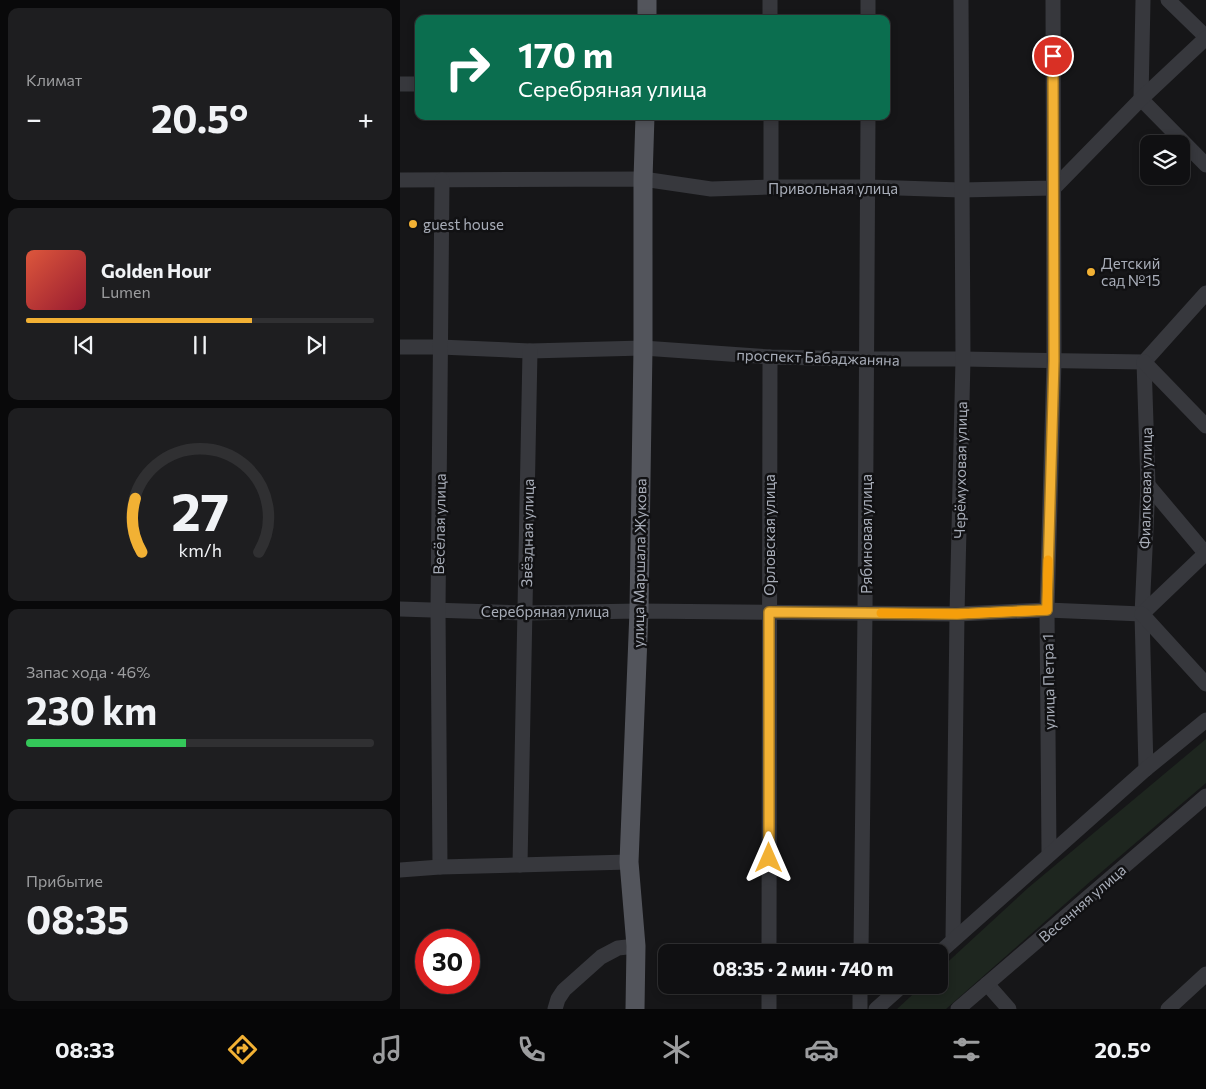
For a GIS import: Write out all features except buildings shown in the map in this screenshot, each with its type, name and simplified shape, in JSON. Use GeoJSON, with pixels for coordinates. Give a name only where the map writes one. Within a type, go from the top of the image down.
{"type":"FeatureCollection","features":[{"type":"Feature","properties":{"kind":"main road"},"geometry":{"type":"LineString","coordinates":[[647,0],[647,15]]}},
{"type":"Feature","properties":{"kind":"main road","name":"улица Маршала Жукова"},"geometry":{"type":"LineString","coordinates":[[632,1007],[636,946],[629,862],[639,611],[645,120]]}},
{"type":"Feature","properties":{"kind":"street"},"geometry":{"type":"LineString","coordinates":[[770,0],[770,15]]}},
{"type":"Feature","properties":{"kind":"street"},"geometry":{"type":"LineString","coordinates":[[868,0],[868,15]]}},
{"type":"Feature","properties":{"kind":"street","name":"Черёмуховая улица"},"geometry":{"type":"LineString","coordinates":[[953,940],[957,614],[963,359],[961,0]]}},
{"type":"Feature","properties":{"kind":"street","name":"улица Петра 1"},"geometry":{"type":"LineString","coordinates":[[1050,854],[1047,610],[1054,361],[1053,0]]}},
{"type":"Feature","properties":{"kind":"street"},"geometry":{"type":"LineString","coordinates":[[1143,0],[1141,99],[1206,165]]}},
{"type":"Feature","properties":{"kind":"street"},"geometry":{"type":"LineString","coordinates":[[1054,188],[1141,99],[1206,37],[1168,0]]}},
{"type":"Feature","properties":{"kind":"street"},"geometry":{"type":"LineString","coordinates":[[400,84],[415,84]]}},
{"type":"Feature","properties":{"kind":"street"},"geometry":{"type":"LineString","coordinates":[[771,120],[771,187]]}},
{"type":"Feature","properties":{"kind":"street","name":"Рябиновая улица"},"geometry":{"type":"LineString","coordinates":[[861,944],[868,120]]}},
{"type":"Feature","properties":{"kind":"street","name":"Привольная улица"},"geometry":{"type":"LineString","coordinates":[[400,180],[643,179],[711,190],[771,187],[868,187],[961,190],[1054,188]]}},
{"type":"Feature","properties":{"kind":"street","name":"Весёлая улица"},"geometry":{"type":"LineString","coordinates":[[440,868],[438,610],[442,180]]}},
{"type":"Feature","properties":{"kind":"street"},"geometry":{"type":"LineString","coordinates":[[1205,296],[1144,362],[1206,426]]}},
{"type":"Feature","properties":{"kind":"street","name":"проспект Бабаджаняна"},"geometry":{"type":"LineString","coordinates":[[400,347],[530,351],[643,348],[770,357],[1144,362]]}},
{"type":"Feature","properties":{"kind":"street","name":"Звёздная улица"},"geometry":{"type":"LineString","coordinates":[[520,865],[530,351]]}},
{"type":"Feature","properties":{"kind":"street","name":"Орловская улица"},"geometry":{"type":"LineString","coordinates":[[769,944],[770,357]]}},
{"type":"Feature","properties":{"kind":"street","name":"Фиалковая улица"},"geometry":{"type":"LineString","coordinates":[[1144,362],[1148,485],[1142,614],[1146,769]]}},
{"type":"Feature","properties":{"kind":"street"},"geometry":{"type":"LineString","coordinates":[[1148,485],[1206,554],[1142,614],[1206,684]]}},
{"type":"Feature","properties":{"kind":"street","name":"Серебряная улица"},"geometry":{"type":"LineString","coordinates":[[400,609],[526,613],[639,611],[957,614],[1047,610],[1142,614]]}},
{"type":"Feature","properties":{"kind":"street"},"geometry":{"type":"LineString","coordinates":[[948,945],[1146,769],[1206,720]]}},
{"type":"Feature","properties":{"kind":"street","name":"Весенняя улица"},"geometry":{"type":"LineString","coordinates":[[958,1009],[1206,796]]}},
{"type":"Feature","properties":{"kind":"street"},"geometry":{"type":"LineString","coordinates":[[400,870],[629,862]]}},
{"type":"Feature","properties":{"kind":"street"},"geometry":{"type":"LineString","coordinates":[[555,1009],[558,999],[564,990],[601,957],[618,948],[636,946]]}},
{"type":"Feature","properties":{"kind":"street"},"geometry":{"type":"LineString","coordinates":[[1168,1009],[1206,974]]}},
{"type":"Feature","properties":{"kind":"street"},"geometry":{"type":"LineString","coordinates":[[987,984],[1009,1009]]}},
{"type":"Feature","properties":{"kind":"street"},"geometry":{"type":"LineString","coordinates":[[769,994],[769,1009]]}},
{"type":"Feature","properties":{"kind":"street"},"geometry":{"type":"LineString","coordinates":[[860,994],[860,1009]]}},
{"type":"Feature","properties":{"kind":"street"},"geometry":{"type":"LineString","coordinates":[[876,1009],[893,994]]}},
{"type":"Feature","properties":{"kind":"shaded area"},"geometry":{"type":"Polygon","coordinates":[[[1206,739],[1206,783],[1092,880],[946,1009],[897,1009],[913,994],[948,994],[948,962],[1028,888],[1206,739]]]}},
{"type":"Feature","properties":{"kind":"slow traffic"},"geometry":{"type":"LineString","coordinates":[[881,613],[957,614],[1047,610],[1048,560]]}},
{"type":"Feature","properties":{"kind":"place","name":"guest house"},"geometry":{"type":"Point","coordinates":[413,224]}},
{"type":"Feature","properties":{"kind":"place","name":"Детский сад №15"},"geometry":{"type":"Point","coordinates":[1091,272]}},
{"type":"Feature","properties":{"kind":"route"},"geometry":{"type":"LineString","coordinates":[[769,858],[769,612],[957,614],[1047,610],[1054,361],[1053,56]]}}]}
